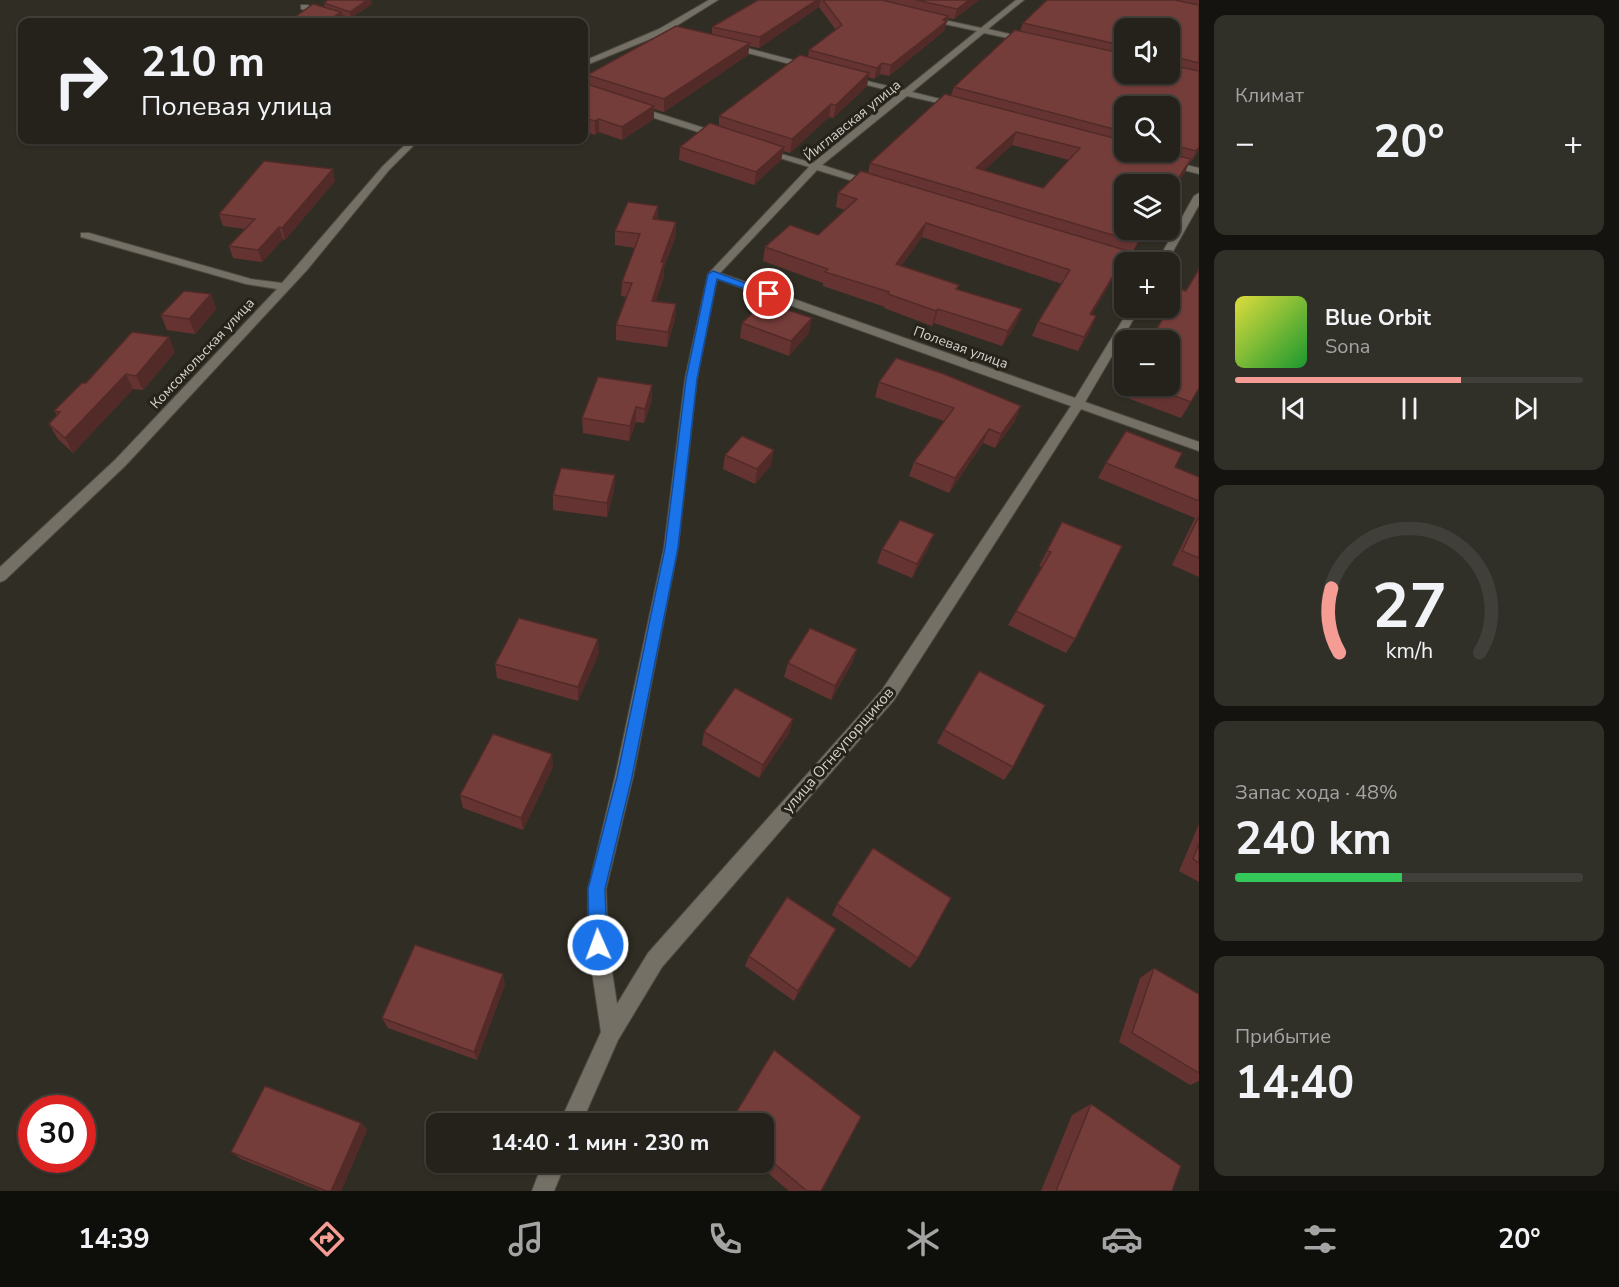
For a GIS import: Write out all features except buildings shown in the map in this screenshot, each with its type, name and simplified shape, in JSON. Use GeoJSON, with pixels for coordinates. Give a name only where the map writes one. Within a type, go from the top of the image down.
{"type":"FeatureCollection","features":[{"type":"Feature","properties":{"kind":"street"},"geometry":{"type":"LineString","coordinates":[[588,62],[662,31],[714,0]]}},
{"type":"Feature","properties":{"kind":"street","name":"Йиглавская улица"},"geometry":{"type":"LineString","coordinates":[[713,274],[815,166],[1020,0]]}},
{"type":"Feature","properties":{"kind":"street"},"geometry":{"type":"LineString","coordinates":[[304,7],[338,18]]}},
{"type":"Feature","properties":{"kind":"street"},"geometry":{"type":"LineString","coordinates":[[917,15],[1038,43]]}},
{"type":"Feature","properties":{"kind":"street"},"geometry":{"type":"LineString","coordinates":[[662,31],[682,34]]}},
{"type":"Feature","properties":{"kind":"street"},"geometry":{"type":"LineString","coordinates":[[726,45],[816,68]]}},
{"type":"Feature","properties":{"kind":"street"},"geometry":{"type":"LineString","coordinates":[[838,75],[964,108]]}},
{"type":"Feature","properties":{"kind":"street"},"geometry":{"type":"LineString","coordinates":[[628,107],[727,138]]}},
{"type":"Feature","properties":{"kind":"street","name":"Комсомольская улица"},"geometry":{"type":"LineString","coordinates":[[0,576],[120,463],[284,287],[386,168],[411,144]]}},
{"type":"Feature","properties":{"kind":"street"},"geometry":{"type":"LineString","coordinates":[[749,145],[882,187]]}},
{"type":"Feature","properties":{"kind":"street"},"geometry":{"type":"LineString","coordinates":[[1166,162],[1199,171]]}},
{"type":"Feature","properties":{"kind":"street"},"geometry":{"type":"LineString","coordinates":[[1168,252],[1199,196]]}},
{"type":"Feature","properties":{"kind":"street"},"geometry":{"type":"LineString","coordinates":[[85,235],[250,282],[284,287]]}},
{"type":"Feature","properties":{"kind":"street"},"geometry":{"type":"LineString","coordinates":[[1096,252],[1114,257]]}},
{"type":"Feature","properties":{"kind":"street"},"geometry":{"type":"LineString","coordinates":[[611,1033],[598,945],[597,889],[624,777],[671,548],[691,379],[713,274]]}},
{"type":"Feature","properties":{"kind":"street","name":"Полевая улица"},"geometry":{"type":"LineString","coordinates":[[713,274],[1199,447]]}},
{"type":"Feature","properties":{"kind":"street","name":"улица Огнеупорщиков"},"geometry":{"type":"LineString","coordinates":[[575,1113],[611,1033],[655,960],[888,695],[1078,404],[1129,318]]}},
{"type":"Feature","properties":{"kind":"street"},"geometry":{"type":"LineString","coordinates":[[543,1191],[550,1173]]}},
{"type":"Feature","properties":{"kind":"route"},"geometry":{"type":"LineString","coordinates":[[598,945],[597,889],[624,777],[671,548],[691,379],[713,274],[769,294]]}}]}
